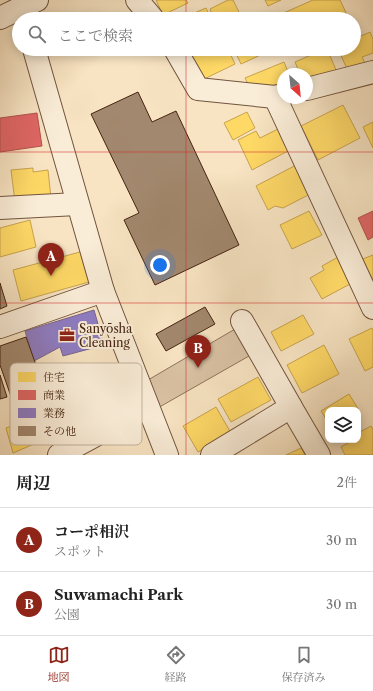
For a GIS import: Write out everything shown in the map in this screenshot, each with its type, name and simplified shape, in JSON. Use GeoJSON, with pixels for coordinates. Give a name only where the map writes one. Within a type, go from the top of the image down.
{"type":"FeatureCollection","features":[{"type":"Feature","properties":{"kind":"street"},"geometry":{"type":"LineString","coordinates":[[137,0],[147,12]]}},
{"type":"Feature","properties":{"kind":"street"},"geometry":{"type":"LineString","coordinates":[[17,12],[28,8]]}},
{"type":"Feature","properties":{"kind":"street"},"geometry":{"type":"LineString","coordinates":[[0,18],[12,14]]}},
{"type":"Feature","properties":{"kind":"street"},"geometry":{"type":"LineString","coordinates":[[36,56],[102,290],[131,363]]}},
{"type":"Feature","properties":{"kind":"street"},"geometry":{"type":"LineString","coordinates":[[179,56],[198,89],[277,96]]}},
{"type":"Feature","properties":{"kind":"street"},"geometry":{"type":"LineString","coordinates":[[313,87],[373,72]]}},
{"type":"Feature","properties":{"kind":"street"},"geometry":{"type":"LineString","coordinates":[[283,104],[373,308]]}},
{"type":"Feature","properties":{"kind":"street"},"geometry":{"type":"LineString","coordinates":[[0,208],[77,204]]}},
{"type":"Feature","properties":{"kind":"street"},"geometry":{"type":"LineString","coordinates":[[0,327],[102,290]]}},
{"type":"Feature","properties":{"kind":"street"},"geometry":{"type":"LineString","coordinates":[[242,321],[319,455]]}},
{"type":"Feature","properties":{"kind":"street"},"geometry":{"type":"LineString","coordinates":[[142,392],[167,455]]}},
{"type":"Feature","properties":{"kind":"street"},"geometry":{"type":"LineString","coordinates":[[142,410],[148,407]]}},
{"type":"Feature","properties":{"kind":"street"},"geometry":{"type":"LineString","coordinates":[[212,455],[291,407]]}},
{"type":"Feature","properties":{"kind":"street"},"geometry":{"type":"LineString","coordinates":[[59,455],[78,445]]}},
{"type":"Feature","properties":{"kind":"shaded area"},"geometry":{"type":"Polygon","coordinates":[[[235,329],[249,356],[156,409],[148,380],[235,329]]]}},
{"type":"Feature","properties":{"kind":"building: 住宅"},"geometry":{"type":"Polygon","coordinates":[[[156,0],[186,0],[188,3],[169,12],[162,12],[156,0]]]}},
{"type":"Feature","properties":{"kind":"building: 住宅"},"geometry":{"type":"Polygon","coordinates":[[[228,0],[233,0],[239,12],[211,12],[210,9],[228,0]]]}},
{"type":"Feature","properties":{"kind":"building: 住宅"},"geometry":{"type":"Polygon","coordinates":[[[265,0],[281,0],[268,6],[265,0]]]}},
{"type":"Feature","properties":{"kind":"building: 住宅"},"geometry":{"type":"Polygon","coordinates":[[[313,0],[340,0],[346,12],[286,12],[313,0]]]}},
{"type":"Feature","properties":{"kind":"building: 住宅"},"geometry":{"type":"Polygon","coordinates":[[[206,8],[208,12],[197,12],[206,8]]]}},
{"type":"Feature","properties":{"kind":"building: 住宅"},"geometry":{"type":"Polygon","coordinates":[[[370,32],[373,39],[373,53],[362,57],[365,63],[348,71],[341,56],[361,56],[361,36],[370,32]]]}},
{"type":"Feature","properties":{"kind":"building: 住宅"},"geometry":{"type":"Polygon","coordinates":[[[191,56],[231,56],[235,64],[202,80],[191,56]]]}},
{"type":"Feature","properties":{"kind":"building: 住宅"},"geometry":{"type":"Polygon","coordinates":[[[237,56],[258,56],[241,64],[237,56]]]}},
{"type":"Feature","properties":{"kind":"building: 住宅"},"geometry":{"type":"Polygon","coordinates":[[[309,56],[330,56],[337,72],[313,82],[313,68],[298,68],[295,62],[309,56]]]}},
{"type":"Feature","properties":{"kind":"building: 住宅"},"geometry":{"type":"Polygon","coordinates":[[[284,62],[286,68],[277,68],[277,86],[252,92],[245,78],[284,62]]]}},
{"type":"Feature","properties":{"kind":"building: 住宅"},"geometry":{"type":"Polygon","coordinates":[[[343,105],[360,138],[318,160],[301,126],[343,105]]]}},
{"type":"Feature","properties":{"kind":"building: 住宅"},"geometry":{"type":"Polygon","coordinates":[[[247,112],[255,128],[233,140],[224,123],[247,112]]]}},
{"type":"Feature","properties":{"kind":"building: 住宅"},"geometry":{"type":"Polygon","coordinates":[[[373,122],[373,148],[363,127],[373,122]]]}},
{"type":"Feature","properties":{"kind":"building: 住宅"},"geometry":{"type":"Polygon","coordinates":[[[278,129],[288,151],[252,170],[238,140],[256,131],[260,138],[278,129]]]}},
{"type":"Feature","properties":{"kind":"building: 住宅"},"geometry":{"type":"Polygon","coordinates":[[[300,163],[314,192],[283,208],[275,206],[268,210],[256,186],[300,163]]]}},
{"type":"Feature","properties":{"kind":"building: 住宅"},"geometry":{"type":"Polygon","coordinates":[[[33,168],[33,172],[48,170],[51,198],[15,202],[11,170],[33,168]]]}},
{"type":"Feature","properties":{"kind":"building: 住宅"},"geometry":{"type":"Polygon","coordinates":[[[309,211],[322,235],[292,249],[280,225],[309,211]]]}},
{"type":"Feature","properties":{"kind":"building: 住宅"},"geometry":{"type":"Polygon","coordinates":[[[30,220],[36,247],[0,257],[0,228],[30,220]]]}},
{"type":"Feature","properties":{"kind":"building: 住宅"},"geometry":{"type":"Polygon","coordinates":[[[80,252],[89,282],[21,301],[13,270],[80,252]]]}},
{"type":"Feature","properties":{"kind":"building: 住宅"},"geometry":{"type":"Polygon","coordinates":[[[373,255],[373,279],[368,281],[360,260],[373,255]]]}},
{"type":"Feature","properties":{"kind":"building: 住宅"},"geometry":{"type":"Polygon","coordinates":[[[338,257],[352,283],[322,299],[310,278],[324,270],[322,266],[338,257]]]}},
{"type":"Feature","properties":{"kind":"building: 住宅"},"geometry":{"type":"Polygon","coordinates":[[[303,315],[314,334],[281,351],[271,332],[303,315]]]}},
{"type":"Feature","properties":{"kind":"building: 住宅"},"geometry":{"type":"Polygon","coordinates":[[[372,328],[373,367],[365,371],[349,339],[372,328]]]}},
{"type":"Feature","properties":{"kind":"building: 住宅"},"geometry":{"type":"Polygon","coordinates":[[[324,345],[339,374],[302,393],[287,365],[324,345]]]}},
{"type":"Feature","properties":{"kind":"building: 住宅"},"geometry":{"type":"Polygon","coordinates":[[[258,377],[271,400],[231,422],[218,399],[258,377]]]}},
{"type":"Feature","properties":{"kind":"building: 住宅"},"geometry":{"type":"Polygon","coordinates":[[[349,394],[357,407],[328,407],[349,394]]]}},
{"type":"Feature","properties":{"kind":"building: 住宅"},"geometry":{"type":"Polygon","coordinates":[[[216,407],[231,433],[198,452],[183,426],[216,407]]]}},
{"type":"Feature","properties":{"kind":"building: 住宅"},"geometry":{"type":"Polygon","coordinates":[[[325,409],[325,417],[321,411],[325,409]]]}},
{"type":"Feature","properties":{"kind":"building: 住宅"},"geometry":{"type":"Polygon","coordinates":[[[371,426],[373,430],[373,455],[345,455],[341,447],[348,443],[361,443],[361,431],[371,426]]]}},
{"type":"Feature","properties":{"kind":"building: 住宅"},"geometry":{"type":"Polygon","coordinates":[[[10,427],[10,442],[6,428],[10,427]]]}},
{"type":"Feature","properties":{"kind":"building: 住宅"},"geometry":{"type":"Polygon","coordinates":[[[11,445],[32,445],[13,453],[11,445]]]}},
{"type":"Feature","properties":{"kind":"building: 住宅"},"geometry":{"type":"Polygon","coordinates":[[[301,448],[305,455],[286,455],[301,448]]]}},
{"type":"Feature","properties":{"kind":"building: 商業"},"geometry":{"type":"Polygon","coordinates":[[[37,113],[42,146],[0,152],[0,118],[37,113]]]}},
{"type":"Feature","properties":{"kind":"building: 商業"},"geometry":{"type":"Polygon","coordinates":[[[373,211],[373,237],[368,240],[358,218],[373,211]]]}},
{"type":"Feature","properties":{"kind":"building: 業務"},"geometry":{"type":"Polygon","coordinates":[[[94,310],[104,345],[63,356],[60,347],[34,361],[25,331],[94,310]]]}},
{"type":"Feature","properties":{"kind":"building: その他"},"geometry":{"type":"Polygon","coordinates":[[[138,92],[152,122],[176,111],[239,245],[155,285],[124,220],[139,213],[91,114],[138,92]]]}},
{"type":"Feature","properties":{"kind":"building: その他"},"geometry":{"type":"Polygon","coordinates":[[[0,283],[7,306],[0,309],[0,283]]]}},
{"type":"Feature","properties":{"kind":"building: その他"},"geometry":{"type":"Polygon","coordinates":[[[205,307],[215,324],[166,351],[156,334],[205,307]]]}},
{"type":"Feature","properties":{"kind":"building: その他"},"geometry":{"type":"Polygon","coordinates":[[[26,337],[35,363],[10,363],[10,394],[0,365],[0,346],[26,337]]]}},
{"type":"Feature","properties":{"kind":"building: その他"},"geometry":{"type":"Polygon","coordinates":[[[0,375],[7,397],[0,399],[0,375]]]}},
{"type":"Feature","properties":{"kind":"place","name":"コーポ相沢"},"geometry":{"type":"Point","coordinates":[51,276]}},
{"type":"Feature","properties":{"kind":"place","name":"Sanyōsha Cleaning"},"geometry":{"type":"Point","coordinates":[67,335]}},
{"type":"Feature","properties":{"kind":"place","name":"Suwamachi Park"},"geometry":{"type":"Point","coordinates":[198,368]}}]}
